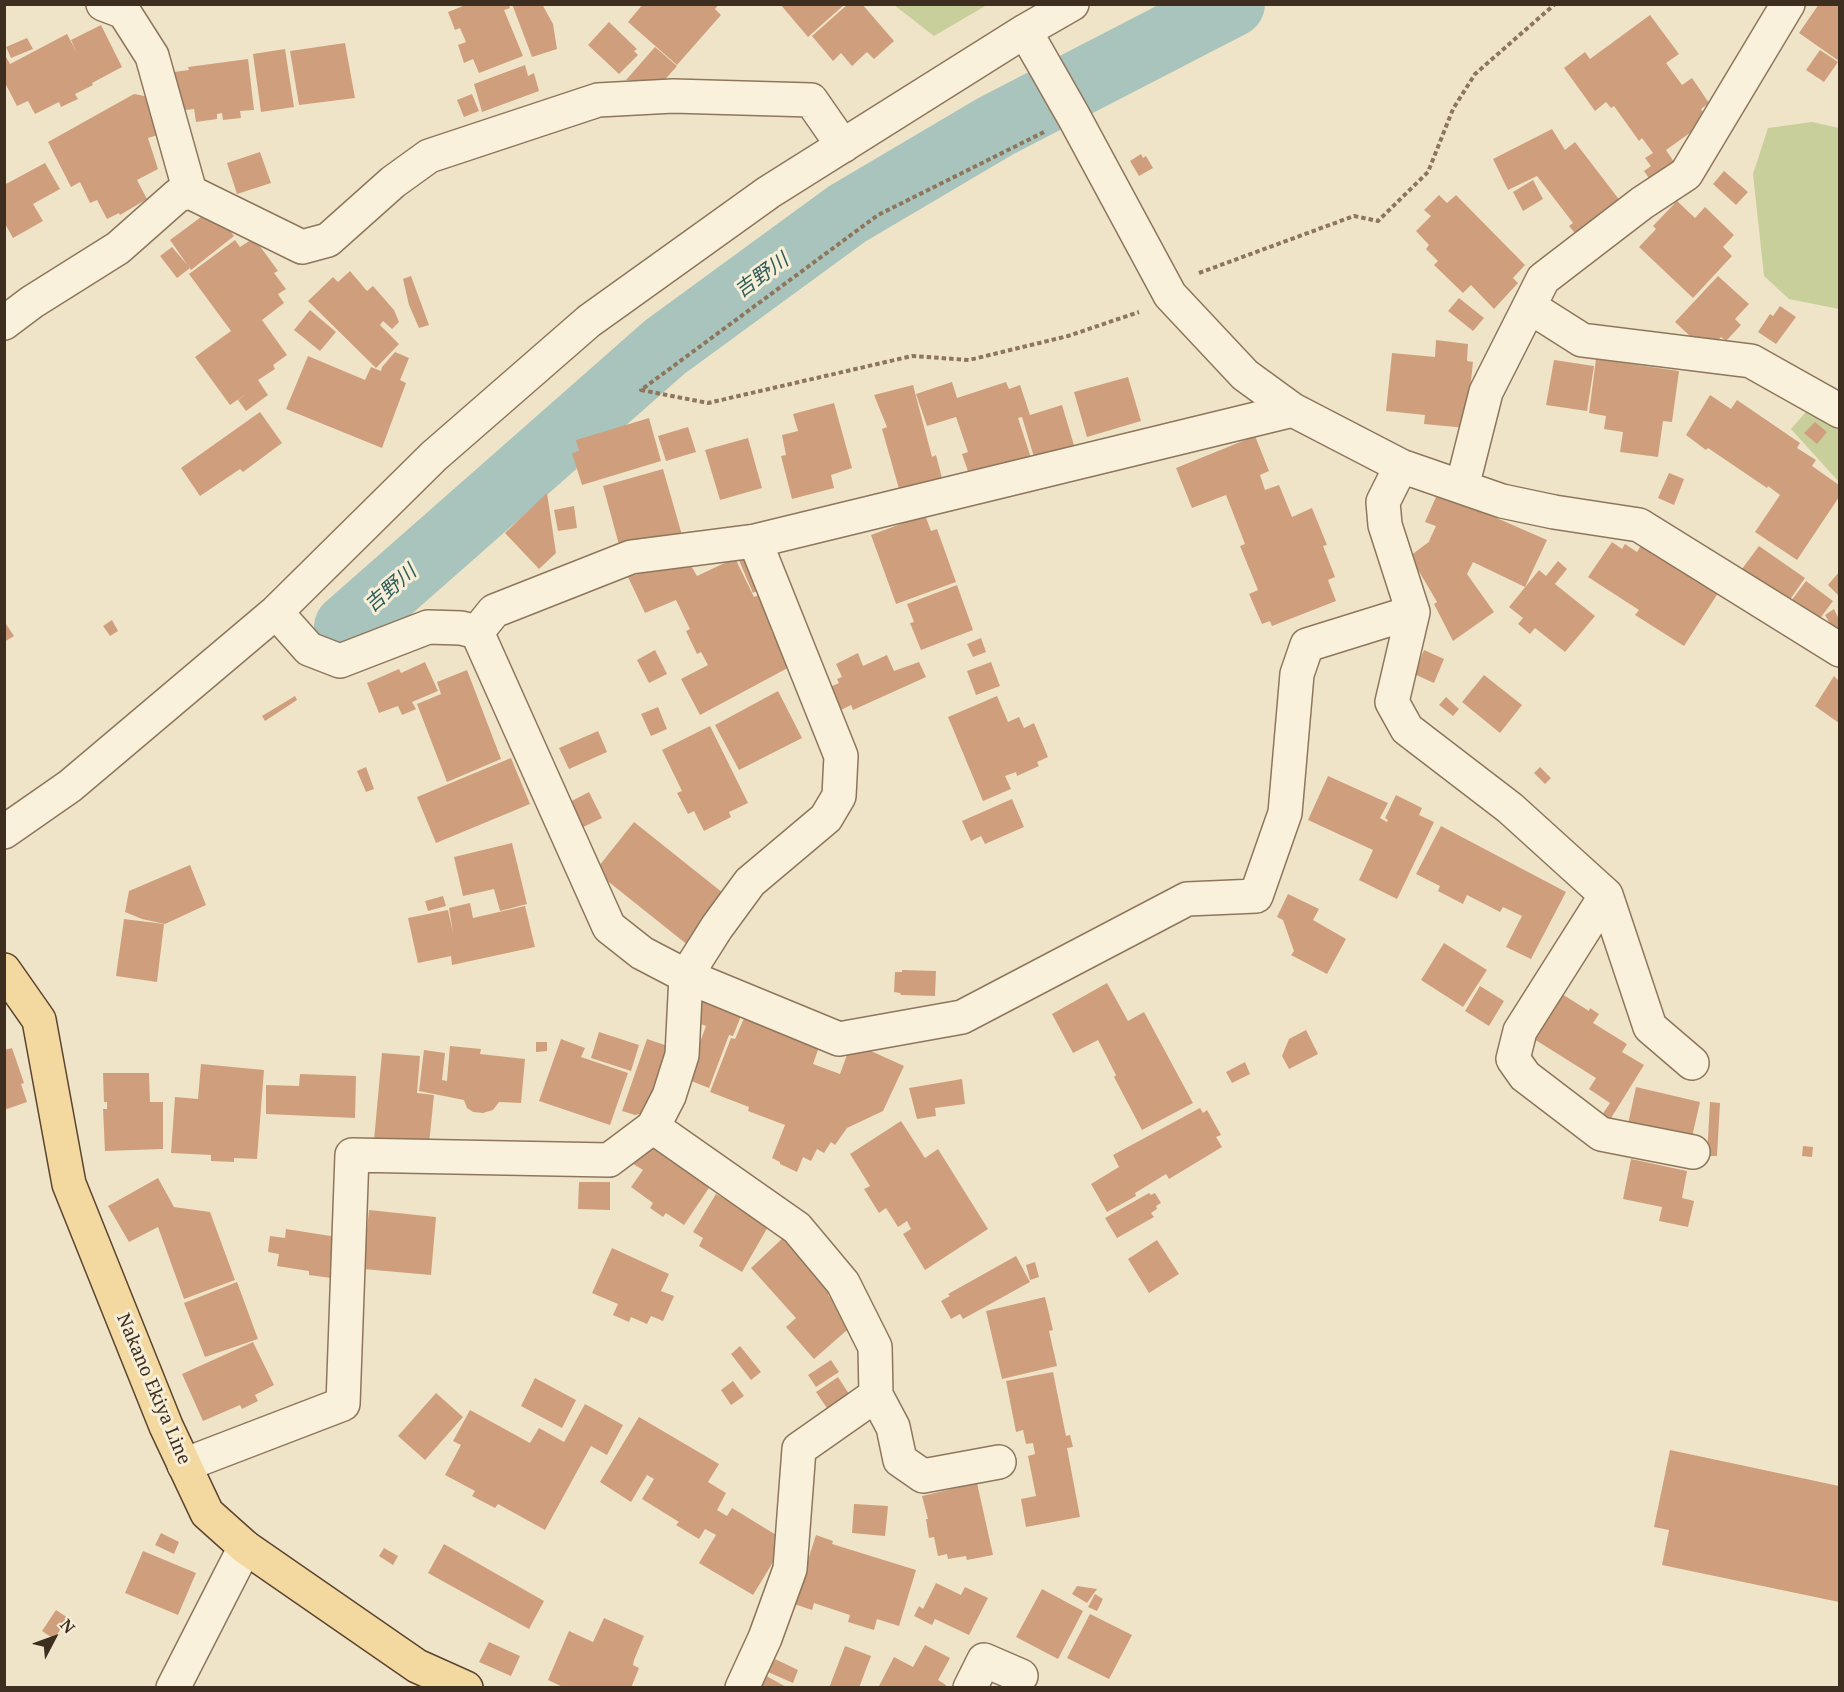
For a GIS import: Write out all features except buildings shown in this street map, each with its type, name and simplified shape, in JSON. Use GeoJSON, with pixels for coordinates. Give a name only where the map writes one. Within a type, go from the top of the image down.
{"type":"FeatureCollection","features":[{"type":"Feature","properties":{"kind":"main road","name":"Nakano Ekiya Line"},"geometry":{"type":"LineString","coordinates":[[4,970],[39,1020],[69,1184],[166,1426],[207,1513],[245,1546],[417,1666],[466,1688]]}},
{"type":"Feature","properties":{"kind":"street"},"geometry":{"type":"LineString","coordinates":[[103,4],[124,12],[152,56],[190,192]]}},
{"type":"Feature","properties":{"kind":"street"},"geometry":{"type":"LineString","coordinates":[[8,822],[70,786],[276,612],[434,456],[590,321],[769,192],[1025,31],[1072,4]]}},
{"type":"Feature","properties":{"kind":"street"},"geometry":{"type":"LineString","coordinates":[[1462,487],[1486,392],[1543,279],[1642,203],[1686,174],[1788,4]]}},
{"type":"Feature","properties":{"kind":"street"},"geometry":{"type":"LineString","coordinates":[[1025,31],[1170,295],[1245,375],[1293,410],[1401,466],[1502,501],[1554,512],[1639,525],[1839,650]]}},
{"type":"Feature","properties":{"kind":"street"},"geometry":{"type":"LineString","coordinates":[[4,323],[32,302],[118,248],[178,195],[190,192],[302,247],[328,240],[393,182],[429,156],[598,100],[673,96],[811,100],[843,146]]}},
{"type":"Feature","properties":{"kind":"street"},"geometry":{"type":"LineString","coordinates":[[1530,307],[1582,340],[1751,362],[1839,411]]}},
{"type":"Feature","properties":{"kind":"street"},"geometry":{"type":"LineString","coordinates":[[477,632],[494,611],[631,557],[755,541],[1293,410]]}},
{"type":"Feature","properties":{"kind":"street"},"geometry":{"type":"LineString","coordinates":[[1401,466],[1383,502],[1385,525],[1413,612],[1392,702],[1407,729],[1510,808],[1606,895],[1650,1027],[1692,1063]]}},
{"type":"Feature","properties":{"kind":"street"},"geometry":{"type":"LineString","coordinates":[[184,1465],[343,1404],[352,1155],[609,1160],[653,1127],[669,1096],[682,1055],[686,976],[717,927],[750,882],[826,818],[839,796],[841,756],[755,541]]}},
{"type":"Feature","properties":{"kind":"street"},"geometry":{"type":"LineString","coordinates":[[276,612],[309,649],[340,661],[428,627],[461,628],[477,632]]}},
{"type":"Feature","properties":{"kind":"street"},"geometry":{"type":"LineString","coordinates":[[477,632],[609,927],[642,953],[686,976],[840,1040],[962,1017],[1187,899],[1256,896],[1286,813],[1297,674],[1307,645],[1413,612]]}},
{"type":"Feature","properties":{"kind":"street"},"geometry":{"type":"LineString","coordinates":[[1606,895],[1520,1031],[1513,1059],[1525,1076],[1601,1134],[1693,1152]]}},
{"type":"Feature","properties":{"kind":"street"},"geometry":{"type":"LineString","coordinates":[[653,1127],[797,1228],[843,1283],[875,1347],[876,1395],[893,1427],[900,1460],[924,1476],[999,1462]]}},
{"type":"Feature","properties":{"kind":"street"},"geometry":{"type":"LineString","coordinates":[[742,1688],[765,1638],[790,1569],[799,1449],[876,1395]]}},
{"type":"Feature","properties":{"kind":"street"},"geometry":{"type":"LineString","coordinates":[[173,1688],[245,1546]]}},
{"type":"Feature","properties":{"kind":"street"},"geometry":{"type":"LineString","coordinates":[[970,1688],[984,1660],[1021,1676]]}},
{"type":"Feature","properties":{"kind":"path"},"geometry":{"type":"LineString","coordinates":[[1074,117],[878,214],[641,390],[708,403],[912,356],[969,360],[1068,336],[1161,305],[1192,276],[1354,216],[1378,221],[1428,172],[1453,109],[1475,74],[1555,4]]}},
{"type":"Feature","properties":{"kind":"green space"},"geometry":{"type":"Polygon","coordinates":[[[894,5],[987,5],[934,36],[894,5]]]}},
{"type":"Feature","properties":{"kind":"green space"},"geometry":{"type":"Polygon","coordinates":[[[1812,122],[1839,128],[1839,309],[1789,299],[1764,276],[1753,174],[1768,128],[1812,122]]]}},
{"type":"Feature","properties":{"kind":"green space"},"geometry":{"type":"Polygon","coordinates":[[[1811,406],[1839,429],[1839,482],[1791,429],[1811,406]]]}},
{"type":"Feature","properties":{"kind":"waterway","name":"吉野川"},"geometry":{"type":"LineString","coordinates":[[347,627],[665,347],[847,214],[996,126],[1232,4]]}}]}
